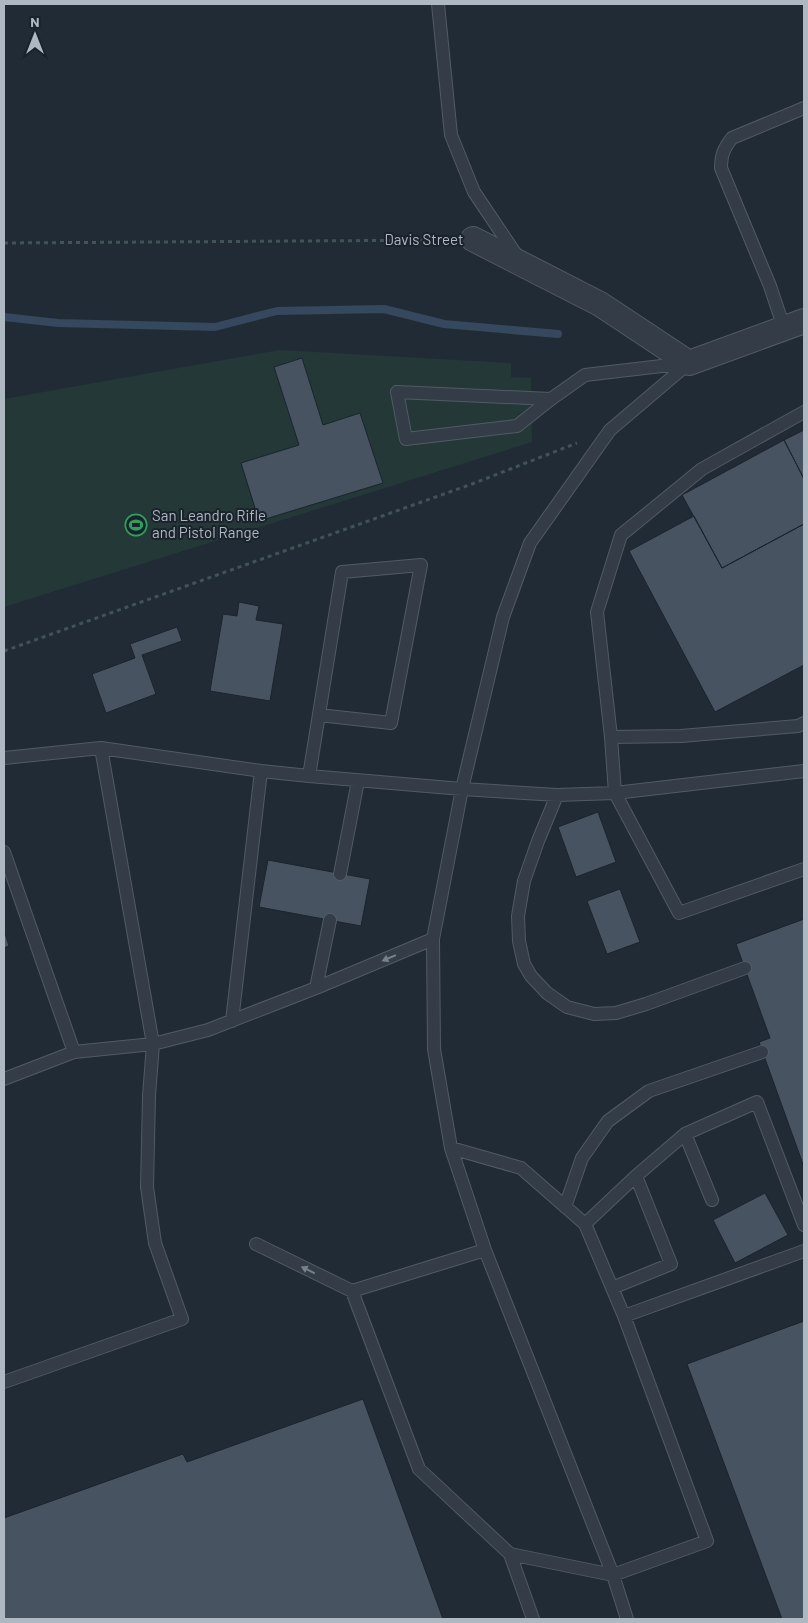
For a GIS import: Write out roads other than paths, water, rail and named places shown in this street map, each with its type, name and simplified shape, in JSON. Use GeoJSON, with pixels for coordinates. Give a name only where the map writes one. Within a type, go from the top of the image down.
{"type":"FeatureCollection","features":[{"type":"Feature","properties":{"kind":"street","name":"Davis Street"},"geometry":{"type":"LineString","coordinates":[[473,240],[600,304],[689,362]]}},
{"type":"Feature","properties":{"kind":"street"},"geometry":{"type":"LineString","coordinates":[[689,362],[794,324]]}},
{"type":"Feature","properties":{"kind":"lane"},"geometry":{"type":"LineString","coordinates":[[438,4],[451,135],[474,192],[524,265]]}},
{"type":"Feature","properties":{"kind":"lane"},"geometry":{"type":"LineString","coordinates":[[794,324],[770,286],[721,168],[721,155],[724,147],[732,138],[804,108]]}},
{"type":"Feature","properties":{"kind":"lane"},"geometry":{"type":"LineString","coordinates":[[551,399],[397,392],[406,439],[517,426],[585,375],[689,362]]}},
{"type":"Feature","properties":{"kind":"lane"},"geometry":{"type":"LineString","coordinates":[[627,1619],[613,1576],[485,1250],[451,1148],[434,1049],[434,939],[462,789],[503,617],[530,543],[610,430],[689,362]]}},
{"type":"Feature","properties":{"kind":"lane"},"geometry":{"type":"LineString","coordinates":[[804,412],[702,469],[621,535],[597,612],[611,737],[615,793],[679,913],[804,869]]}},
{"type":"Feature","properties":{"kind":"lane"},"geometry":{"type":"LineString","coordinates":[[309,776],[318,715],[342,572],[421,566],[391,724],[318,715]]}},
{"type":"Feature","properties":{"kind":"lane"},"geometry":{"type":"LineString","coordinates":[[611,737],[680,736],[798,726],[804,723]]}},
{"type":"Feature","properties":{"kind":"lane"},"geometry":{"type":"LineString","coordinates":[[4,758],[101,748],[309,776],[557,795],[615,793],[804,771]]}},
{"type":"Feature","properties":{"kind":"lane"},"geometry":{"type":"LineString","coordinates":[[4,1382],[182,1319],[155,1243],[147,1187],[149,1096],[153,1044],[101,748]]}},
{"type":"Feature","properties":{"kind":"lane"},"geometry":{"type":"LineString","coordinates":[[232,1021],[261,771]]}},
{"type":"Feature","properties":{"kind":"lane"},"geometry":{"type":"LineString","coordinates":[[340,874],[358,781]]}},
{"type":"Feature","properties":{"kind":"lane"},"geometry":{"type":"LineString","coordinates":[[557,795],[524,881],[518,916],[519,940],[524,964],[531,976],[547,993],[567,1007],[594,1014],[616,1013],[745,968]]}},
{"type":"Feature","properties":{"kind":"lane"},"geometry":{"type":"LineString","coordinates":[[4,852],[74,1052]]}},
{"type":"Feature","properties":{"kind":"lane"},"geometry":{"type":"LineString","coordinates":[[316,988],[330,920]]}},
{"type":"Feature","properties":{"kind":"lane"},"geometry":{"type":"LineString","coordinates":[[4,1079],[74,1052],[153,1044],[208,1030],[434,939]]}},
{"type":"Feature","properties":{"kind":"lane"},"geometry":{"type":"LineString","coordinates":[[565,1207],[582,1158],[608,1121],[648,1092],[762,1052]]}},
{"type":"Feature","properties":{"kind":"lane"},"geometry":{"type":"LineString","coordinates":[[585,1224],[636,1176],[685,1134],[756,1102],[804,1225]]}},
{"type":"Feature","properties":{"kind":"lane"},"geometry":{"type":"LineString","coordinates":[[685,1134],[712,1200]]}},
{"type":"Feature","properties":{"kind":"lane"},"geometry":{"type":"LineString","coordinates":[[451,1148],[521,1168],[585,1224],[624,1316],[707,1541],[613,1576],[510,1554]]}},
{"type":"Feature","properties":{"kind":"lane"},"geometry":{"type":"LineString","coordinates":[[612,1288],[671,1264],[636,1176]]}},
{"type":"Feature","properties":{"kind":"lane"},"geometry":{"type":"LineString","coordinates":[[256,1244],[352,1291],[485,1250]]}},
{"type":"Feature","properties":{"kind":"lane"},"geometry":{"type":"LineString","coordinates":[[624,1316],[804,1251]]}},
{"type":"Feature","properties":{"kind":"lane"},"geometry":{"type":"LineString","coordinates":[[352,1291],[419,1469],[510,1554],[533,1619]]}},
{"type":"Feature","properties":{"kind":"waterway"},"geometry":{"type":"LineString","coordinates":[[4,317],[58,323],[215,327],[277,311],[384,309],[444,324],[558,334]]}},
{"type":"Feature","properties":{"kind":"place","name":"San Leandro Rifle and Pistol Range"},"geometry":{"type":"Point","coordinates":[136,525]}}]}
